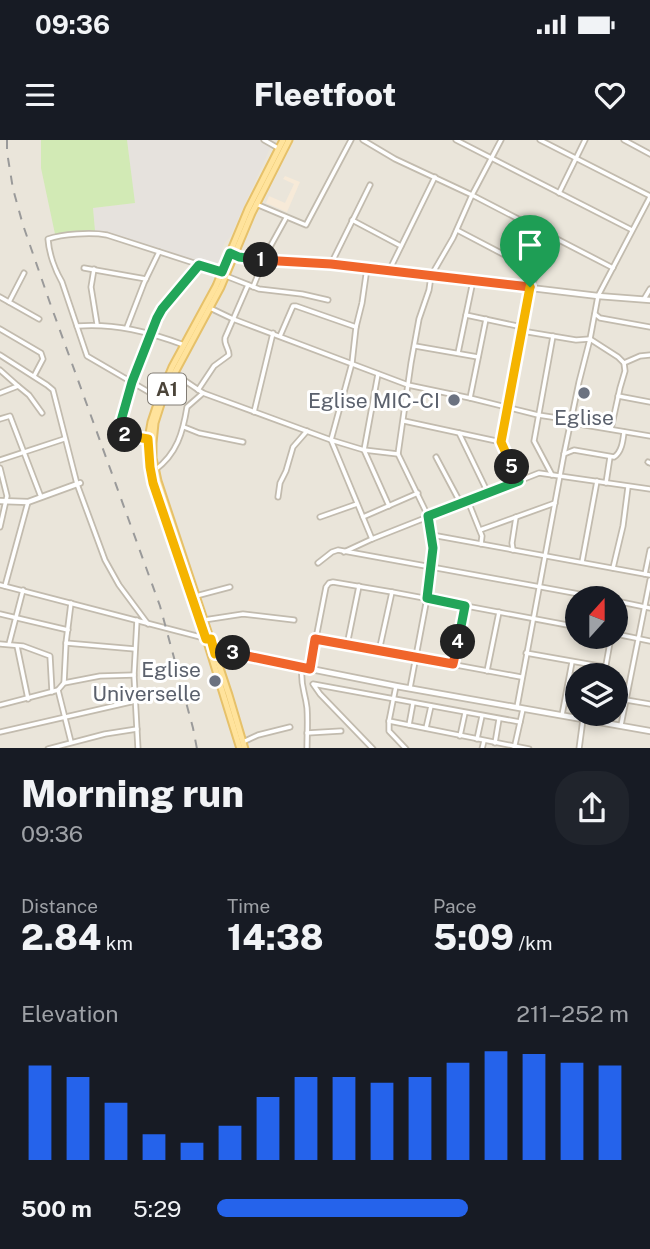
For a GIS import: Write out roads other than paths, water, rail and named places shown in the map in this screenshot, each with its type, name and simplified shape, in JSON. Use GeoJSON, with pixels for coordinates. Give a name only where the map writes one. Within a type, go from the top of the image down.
{"type":"FeatureCollection","features":[{"type":"Feature","properties":{"kind":"main road","name":"A1"},"geometry":{"type":"LineString","coordinates":[[232,255],[248,209],[283,140]]}},
{"type":"Feature","properties":{"kind":"main road","name":"A1"},"geometry":{"type":"LineString","coordinates":[[208,639],[155,470],[155,423],[175,373],[210,308],[232,255],[289,140]]}},
{"type":"Feature","properties":{"kind":"main road","name":"A1"},"geometry":{"type":"LineString","coordinates":[[224,274],[167,378],[151,422],[148,439],[153,483],[208,639],[240,748]]}},
{"type":"Feature","properties":{"kind":"main road","name":"A1"},"geometry":{"type":"LineString","coordinates":[[213,655],[244,745]]}},
{"type":"Feature","properties":{"kind":"street"},"geometry":{"type":"LineString","coordinates":[[264,140],[278,148]]}},
{"type":"Feature","properties":{"kind":"street"},"geometry":{"type":"LineString","coordinates":[[256,204],[303,225],[307,223],[351,140]]}},
{"type":"Feature","properties":{"kind":"street"},"geometry":{"type":"LineString","coordinates":[[363,140],[395,159],[472,195],[613,268]]}},
{"type":"Feature","properties":{"kind":"street"},"geometry":{"type":"LineString","coordinates":[[456,140],[632,230]]}},
{"type":"Feature","properties":{"kind":"street"},"geometry":{"type":"LineString","coordinates":[[410,688],[427,598],[433,548],[428,516],[398,454],[419,318],[431,276],[501,140]]}},
{"type":"Feature","properties":{"kind":"street"},"geometry":{"type":"LineString","coordinates":[[515,747],[520,722],[521,677],[598,296],[650,197],[540,140]]}},
{"type":"Feature","properties":{"kind":"street"},"geometry":{"type":"LineString","coordinates":[[559,193],[584,140]]}},
{"type":"Feature","properties":{"kind":"street"},"geometry":{"type":"LineString","coordinates":[[624,140],[650,154]]}},
{"type":"Feature","properties":{"kind":"street"},"geometry":{"type":"LineString","coordinates":[[389,271],[435,177]]}},
{"type":"Feature","properties":{"kind":"street"},"geometry":{"type":"LineString","coordinates":[[331,264],[370,185]]}},
{"type":"Feature","properties":{"kind":"street"},"geometry":{"type":"LineString","coordinates":[[155,470],[175,448],[184,427],[187,407],[214,366],[229,355],[225,343],[233,319],[286,217]]}},
{"type":"Feature","properties":{"kind":"street"},"geometry":{"type":"LineString","coordinates":[[352,220],[401,246]]}},
{"type":"Feature","properties":{"kind":"street"},"geometry":{"type":"LineString","coordinates":[[457,230],[539,274]]}},
{"type":"Feature","properties":{"kind":"street"},"geometry":{"type":"LineString","coordinates":[[159,398],[87,356],[48,245],[49,238],[99,234],[116,237],[224,274],[250,286],[328,300]]}},
{"type":"Feature","properties":{"kind":"street"},"geometry":{"type":"LineString","coordinates":[[519,481],[501,442],[530,287],[557,239]]}},
{"type":"Feature","properties":{"kind":"street"},"geometry":{"type":"LineString","coordinates":[[127,327],[159,251]]}},
{"type":"Feature","properties":{"kind":"street"},"geometry":{"type":"LineString","coordinates":[[232,255],[647,300],[650,289]]}},
{"type":"Feature","properties":{"kind":"street"},"geometry":{"type":"LineString","coordinates":[[148,439],[119,432],[132,382],[162,309],[199,265]]}},
{"type":"Feature","properties":{"kind":"street"},"geometry":{"type":"LineString","coordinates":[[84,268],[146,279]]}},
{"type":"Feature","properties":{"kind":"street"},"geometry":{"type":"LineString","coordinates":[[367,268],[352,363],[331,440],[372,539]]}},
{"type":"Feature","properties":{"kind":"street"},"geometry":{"type":"LineString","coordinates":[[94,269],[91,287],[97,324]]}},
{"type":"Feature","properties":{"kind":"street"},"geometry":{"type":"LineString","coordinates":[[9,302],[24,273]]}},
{"type":"Feature","properties":{"kind":"street"},"geometry":{"type":"LineString","coordinates":[[458,353],[473,281]]}},
{"type":"Feature","properties":{"kind":"street"},"geometry":{"type":"LineString","coordinates":[[0,297],[39,319]]}},
{"type":"Feature","properties":{"kind":"street"},"geometry":{"type":"LineString","coordinates":[[280,336],[293,306],[356,327]]}},
{"type":"Feature","properties":{"kind":"street"},"geometry":{"type":"LineString","coordinates":[[210,308],[408,385],[538,415],[650,436]]}},
{"type":"Feature","properties":{"kind":"street"},"geometry":{"type":"LineString","coordinates":[[595,313],[600,318],[650,327]]}},
{"type":"Feature","properties":{"kind":"street"},"geometry":{"type":"LineString","coordinates":[[466,315],[554,336],[580,341],[590,339],[610,350],[624,363],[625,371],[611,429]]}},
{"type":"Feature","properties":{"kind":"street"},"geometry":{"type":"LineString","coordinates":[[470,398],[486,319]]}},
{"type":"Feature","properties":{"kind":"street"},"geometry":{"type":"LineString","coordinates":[[77,326],[97,324],[127,327],[184,345]]}},
{"type":"Feature","properties":{"kind":"street"},"geometry":{"type":"LineString","coordinates":[[0,329],[41,353],[43,359],[34,376]]}},
{"type":"Feature","properties":{"kind":"street"},"geometry":{"type":"LineString","coordinates":[[254,412],[273,333]]}},
{"type":"Feature","properties":{"kind":"street"},"geometry":{"type":"LineString","coordinates":[[552,475],[535,444],[554,336]]}},
{"type":"Feature","properties":{"kind":"street"},"geometry":{"type":"LineString","coordinates":[[415,346],[479,357]]}},
{"type":"Feature","properties":{"kind":"street"},"geometry":{"type":"LineString","coordinates":[[0,355],[53,390],[64,439],[105,560],[119,585],[148,624]]}},
{"type":"Feature","properties":{"kind":"street"},"geometry":{"type":"LineString","coordinates":[[624,363],[650,355]]}},
{"type":"Feature","properties":{"kind":"street"},"geometry":{"type":"LineString","coordinates":[[0,370],[29,394],[42,413]]}},
{"type":"Feature","properties":{"kind":"street"},"geometry":{"type":"LineString","coordinates":[[175,373],[200,391],[331,440],[364,450],[398,454]]}},
{"type":"Feature","properties":{"kind":"street"},"geometry":{"type":"LineString","coordinates":[[378,373],[364,450],[389,506]]}},
{"type":"Feature","properties":{"kind":"street"},"geometry":{"type":"LineString","coordinates":[[0,393],[18,386]]}},
{"type":"Feature","properties":{"kind":"street"},"geometry":{"type":"LineString","coordinates":[[618,396],[650,402]]}},
{"type":"Feature","properties":{"kind":"street"},"geometry":{"type":"LineString","coordinates":[[0,419],[10,416],[41,497]]}},
{"type":"Feature","properties":{"kind":"street"},"geometry":{"type":"LineString","coordinates":[[404,421],[501,442]]}},
{"type":"Feature","properties":{"kind":"street"},"geometry":{"type":"LineString","coordinates":[[184,427],[199,433],[243,442]]}},
{"type":"Feature","properties":{"kind":"street"},"geometry":{"type":"LineString","coordinates":[[278,497],[280,483],[293,447],[307,431]]}},
{"type":"Feature","properties":{"kind":"street"},"geometry":{"type":"LineString","coordinates":[[564,454],[574,450],[614,457],[619,453],[624,432]]}},
{"type":"Feature","properties":{"kind":"street"},"geometry":{"type":"LineString","coordinates":[[459,433],[488,494]]}},
{"type":"Feature","properties":{"kind":"street"},"geometry":{"type":"LineString","coordinates":[[0,460],[64,439]]}},
{"type":"Feature","properties":{"kind":"street"},"geometry":{"type":"LineString","coordinates":[[436,457],[461,504]]}},
{"type":"Feature","properties":{"kind":"street"},"geometry":{"type":"LineString","coordinates":[[606,483],[610,457]]}},
{"type":"Feature","properties":{"kind":"street"},"geometry":{"type":"LineString","coordinates":[[0,468],[7,496],[3,501],[0,527]]}},
{"type":"Feature","properties":{"kind":"street"},"geometry":{"type":"LineString","coordinates":[[344,552],[538,473],[650,489],[650,481]]}},
{"type":"Feature","properties":{"kind":"street"},"geometry":{"type":"LineString","coordinates":[[582,562],[597,481]]}},
{"type":"Feature","properties":{"kind":"street"},"geometry":{"type":"LineString","coordinates":[[3,501],[28,502],[78,484]]}},
{"type":"Feature","properties":{"kind":"street"},"geometry":{"type":"LineString","coordinates":[[613,568],[623,526],[628,486]]}},
{"type":"Feature","properties":{"kind":"street"},"geometry":{"type":"LineString","coordinates":[[363,517],[418,493]]}},
{"type":"Feature","properties":{"kind":"street"},"geometry":{"type":"LineString","coordinates":[[468,501],[482,536],[481,544]]}},
{"type":"Feature","properties":{"kind":"street"},"geometry":{"type":"LineString","coordinates":[[28,502],[3,585],[208,639]]}},
{"type":"Feature","properties":{"kind":"street"},"geometry":{"type":"LineString","coordinates":[[320,517],[357,503]]}},
{"type":"Feature","properties":{"kind":"street"},"geometry":{"type":"LineString","coordinates":[[480,530],[555,503]]}},
{"type":"Feature","properties":{"kind":"street"},"geometry":{"type":"LineString","coordinates":[[513,550],[516,517]]}},
{"type":"Feature","properties":{"kind":"street"},"geometry":{"type":"LineString","coordinates":[[432,535],[648,576]]}},
{"type":"Feature","properties":{"kind":"street"},"geometry":{"type":"LineString","coordinates":[[628,690],[647,608],[650,550]]}},
{"type":"Feature","properties":{"kind":"street"},"geometry":{"type":"LineString","coordinates":[[318,563],[334,551],[344,552],[565,591]]}},
{"type":"Feature","properties":{"kind":"street"},"geometry":{"type":"LineString","coordinates":[[310,669],[326,587],[333,582],[565,625]]}},
{"type":"Feature","properties":{"kind":"street"},"geometry":{"type":"LineString","coordinates":[[347,646],[359,586]]}},
{"type":"Feature","properties":{"kind":"street"},"geometry":{"type":"LineString","coordinates":[[196,596],[230,587]]}},
{"type":"Feature","properties":{"kind":"street"},"geometry":{"type":"LineString","coordinates":[[9,644],[23,590]]}},
{"type":"Feature","properties":{"kind":"street"},"geometry":{"type":"LineString","coordinates":[[379,651],[393,592]]}},
{"type":"Feature","properties":{"kind":"street"},"geometry":{"type":"LineString","coordinates":[[0,705],[58,691],[64,683],[71,603]]}},
{"type":"Feature","properties":{"kind":"street"},"geometry":{"type":"LineString","coordinates":[[628,604],[647,608]]}},
{"type":"Feature","properties":{"kind":"street"},"geometry":{"type":"LineString","coordinates":[[453,664],[465,606]]}},
{"type":"Feature","properties":{"kind":"street"},"geometry":{"type":"LineString","coordinates":[[487,671],[499,612]]}},
{"type":"Feature","properties":{"kind":"street"},"geometry":{"type":"LineString","coordinates":[[0,614],[68,630]]}},
{"type":"Feature","properties":{"kind":"street"},"geometry":{"type":"LineString","coordinates":[[204,620],[243,614],[293,620]]}},
{"type":"Feature","properties":{"kind":"street"},"geometry":{"type":"LineString","coordinates":[[137,620],[134,675],[138,748]]}},
{"type":"Feature","properties":{"kind":"street"},"geometry":{"type":"LineString","coordinates":[[628,636],[650,641]]}},
{"type":"Feature","properties":{"kind":"street"},"geometry":{"type":"LineString","coordinates":[[315,639],[521,677]]}},
{"type":"Feature","properties":{"kind":"street"},"geometry":{"type":"LineString","coordinates":[[66,643],[135,649]]}},
{"type":"Feature","properties":{"kind":"street"},"geometry":{"type":"LineString","coordinates":[[0,644],[23,646],[50,656],[52,692]]}},
{"type":"Feature","properties":{"kind":"street"},"geometry":{"type":"LineString","coordinates":[[17,646],[29,699]]}},
{"type":"Feature","properties":{"kind":"street"},"geometry":{"type":"LineString","coordinates":[[213,655],[231,653],[565,716]]}},
{"type":"Feature","properties":{"kind":"street"},"geometry":{"type":"LineString","coordinates":[[526,653],[579,663]]}},
{"type":"Feature","properties":{"kind":"street"},"geometry":{"type":"LineString","coordinates":[[562,715],[572,662]]}},
{"type":"Feature","properties":{"kind":"street"},"geometry":{"type":"LineString","coordinates":[[302,667],[301,684],[307,709],[307,748]]}},
{"type":"Feature","properties":{"kind":"street"},"geometry":{"type":"LineString","coordinates":[[64,683],[100,676],[134,675]]}},
{"type":"Feature","properties":{"kind":"street"},"geometry":{"type":"LineString","coordinates":[[373,748],[313,684],[520,722]]}},
{"type":"Feature","properties":{"kind":"street"},"geometry":{"type":"LineString","coordinates":[[396,686],[389,731],[406,748]]}},
{"type":"Feature","properties":{"kind":"street"},"geometry":{"type":"LineString","coordinates":[[58,691],[71,742]]}},
{"type":"Feature","properties":{"kind":"street"},"geometry":{"type":"LineString","coordinates":[[628,700],[650,704]]}},
{"type":"Feature","properties":{"kind":"street"},"geometry":{"type":"LineString","coordinates":[[0,732],[135,701]]}},
{"type":"Feature","properties":{"kind":"street"},"geometry":{"type":"LineString","coordinates":[[409,725],[413,703]]}},
{"type":"Feature","properties":{"kind":"street"},"geometry":{"type":"LineString","coordinates":[[426,729],[431,706]]}},
{"type":"Feature","properties":{"kind":"street"},"geometry":{"type":"LineString","coordinates":[[460,736],[465,713]]}},
{"type":"Feature","properties":{"kind":"street"},"geometry":{"type":"LineString","coordinates":[[477,739],[482,716]]}},
{"type":"Feature","properties":{"kind":"street"},"geometry":{"type":"LineString","coordinates":[[495,743],[499,719]]}},
{"type":"Feature","properties":{"kind":"street"},"geometry":{"type":"LineString","coordinates":[[389,721],[529,748]]}},
{"type":"Feature","properties":{"kind":"street"},"geometry":{"type":"LineString","coordinates":[[579,748],[582,726]]}},
{"type":"Feature","properties":{"kind":"street"},"geometry":{"type":"LineString","coordinates":[[626,726],[650,731]]}},
{"type":"Feature","properties":{"kind":"street"},"geometry":{"type":"LineString","coordinates":[[244,745],[258,735],[290,727]]}},
{"type":"Feature","properties":{"kind":"street"},"geometry":{"type":"LineString","coordinates":[[48,748],[136,729]]}},
{"type":"Feature","properties":{"kind":"street"},"geometry":{"type":"LineString","coordinates":[[307,733],[341,731]]}},
{"type":"Feature","properties":{"kind":"street"},"geometry":{"type":"LineString","coordinates":[[482,748],[484,741]]}},
{"type":"Feature","properties":{"kind":"railway"},"geometry":{"type":"LineString","coordinates":[[7,140],[13,189],[23,225],[160,606],[197,748]]}},
{"type":"Feature","properties":{"kind":"place","name":"Eglise"},"geometry":{"type":"Point","coordinates":[584,393]}},
{"type":"Feature","properties":{"kind":"place","name":"Eglise MIC-CI"},"geometry":{"type":"Point","coordinates":[454,400]}},
{"type":"Feature","properties":{"kind":"place","name":"Eglise Universelle"},"geometry":{"type":"Point","coordinates":[215,681]}}]}
